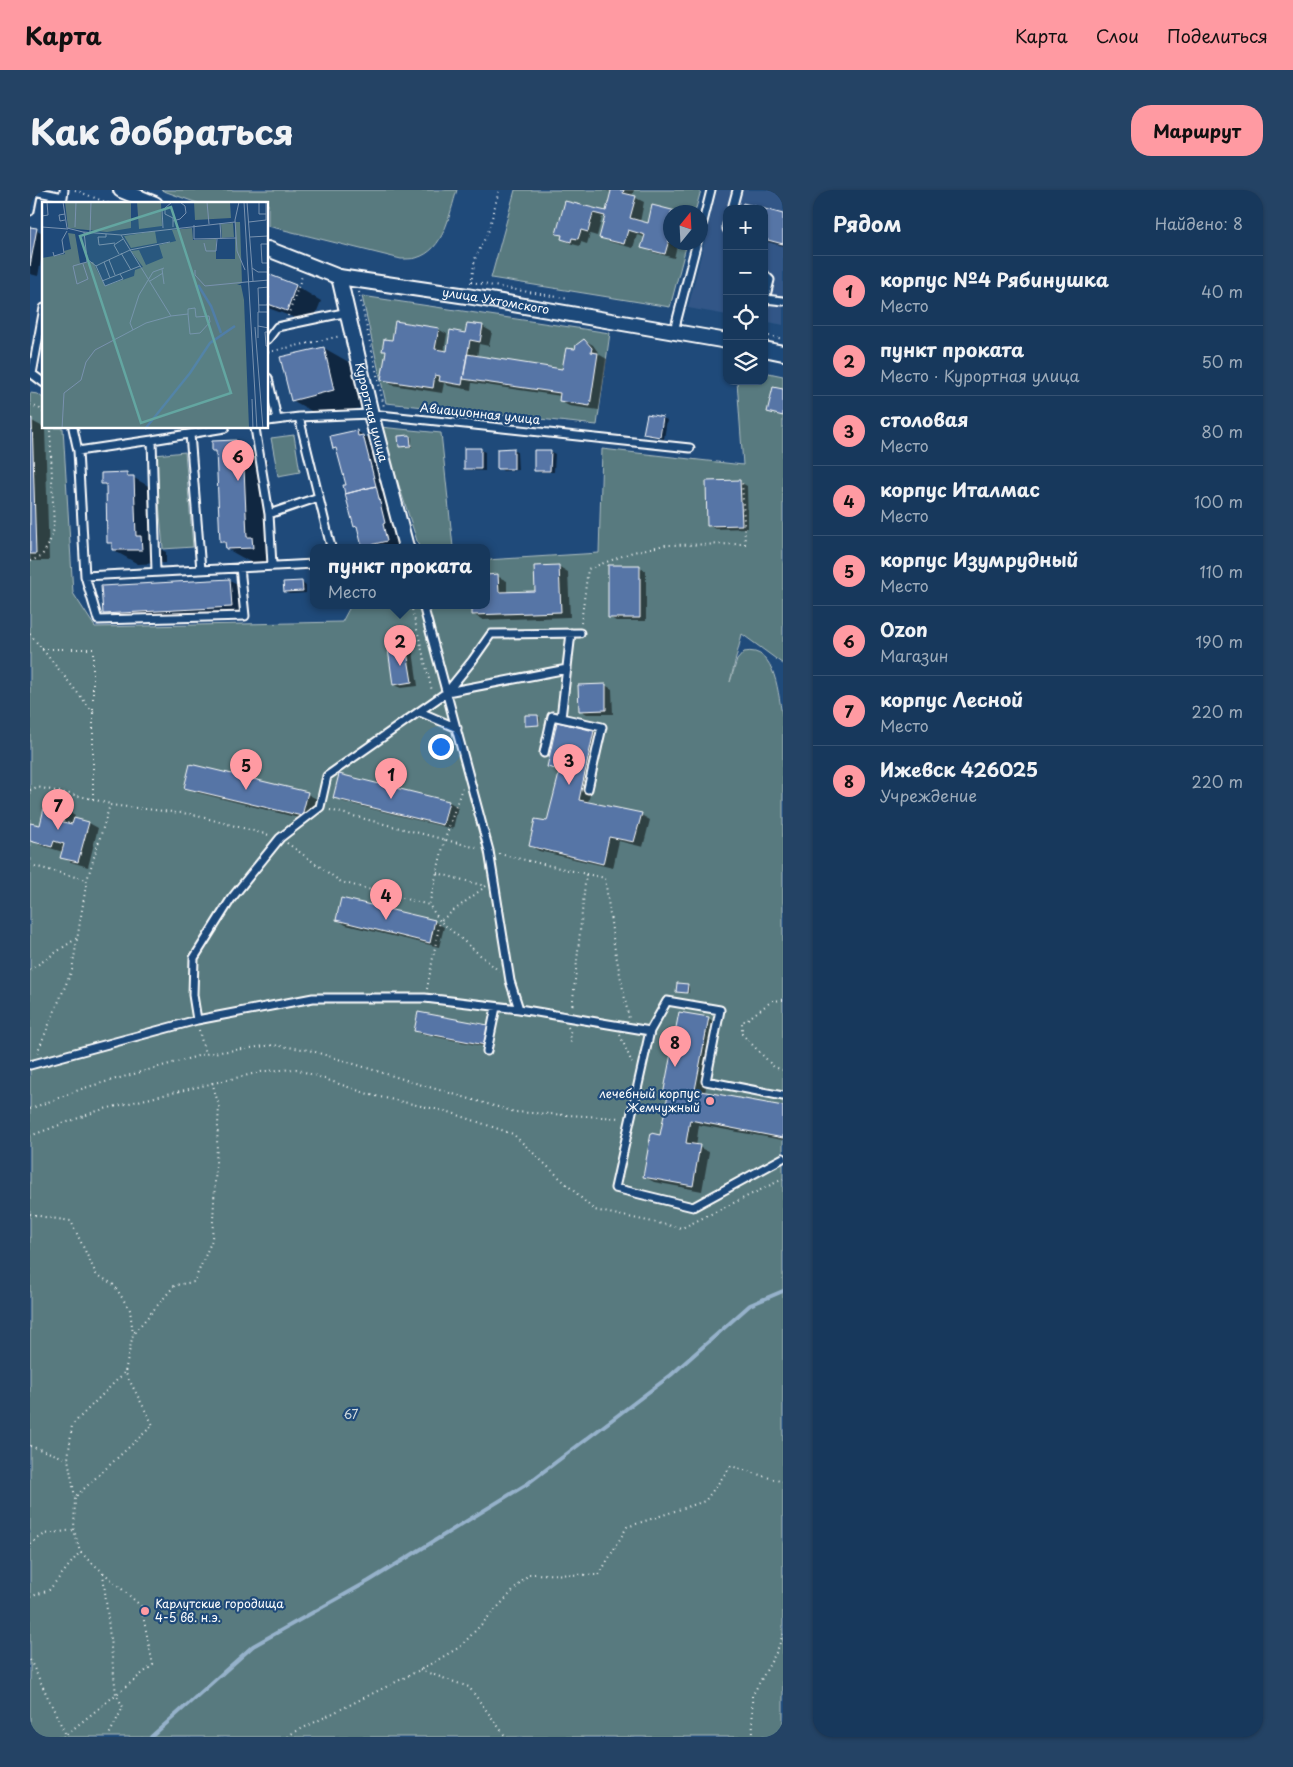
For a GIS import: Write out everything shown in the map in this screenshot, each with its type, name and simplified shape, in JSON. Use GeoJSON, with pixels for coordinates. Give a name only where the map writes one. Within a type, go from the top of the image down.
{"type":"FeatureCollection","features":[{"type":"Feature","properties":{"kind":"street"},"geometry":{"type":"LineString","coordinates":[[121,190],[150,202]]}},
{"type":"Feature","properties":{"kind":"street","name":"улица Ухтомского"},"geometry":{"type":"LineString","coordinates":[[269,249],[339,277],[467,296],[723,340]]}},
{"type":"Feature","properties":{"kind":"street","name":"Курортная улица"},"geometry":{"type":"LineString","coordinates":[[339,277],[371,414],[405,544]]}},
{"type":"Feature","properties":{"kind":"street"},"geometry":{"type":"LineString","coordinates":[[768,350],[783,353]]}},
{"type":"Feature","properties":{"kind":"lane"},"geometry":{"type":"LineString","coordinates":[[707,205],[711,190]]}},
{"type":"Feature","properties":{"kind":"lane"},"geometry":{"type":"LineString","coordinates":[[733,205],[737,190]]}},
{"type":"Feature","properties":{"kind":"lane"},"geometry":{"type":"LineString","coordinates":[[30,212],[34,191],[63,197]]}},
{"type":"Feature","properties":{"kind":"lane"},"geometry":{"type":"LineString","coordinates":[[674,331],[695,250]]}},
{"type":"Feature","properties":{"kind":"lane"},"geometry":{"type":"LineString","coordinates":[[768,301],[783,301]]}},
{"type":"Feature","properties":{"kind":"lane"},"geometry":{"type":"LineString","coordinates":[[269,324],[280,326],[348,312]]}},
{"type":"Feature","properties":{"kind":"lane"},"geometry":{"type":"LineString","coordinates":[[31,377],[42,319]]}},
{"type":"Feature","properties":{"kind":"lane"},"geometry":{"type":"LineString","coordinates":[[269,338],[280,326]]}},
{"type":"Feature","properties":{"kind":"lane"},"geometry":{"type":"LineString","coordinates":[[269,383],[277,420]]}},
{"type":"Feature","properties":{"kind":"lane","name":"Авиационная улица"},"geometry":{"type":"LineString","coordinates":[[269,421],[299,416],[371,414],[690,448]]}},
{"type":"Feature","properties":{"kind":"lane"},"geometry":{"type":"LineString","coordinates":[[299,416],[330,544]]}},
{"type":"Feature","properties":{"kind":"lane"},"geometry":{"type":"LineString","coordinates":[[73,429],[78,451],[85,576],[98,620],[245,616],[240,567]]}},
{"type":"Feature","properties":{"kind":"lane"},"geometry":{"type":"LineString","coordinates":[[78,451],[219,429]]}},
{"type":"Feature","properties":{"kind":"lane"},"geometry":{"type":"LineString","coordinates":[[255,429],[269,514],[272,565]]}},
{"type":"Feature","properties":{"kind":"lane"},"geometry":{"type":"LineString","coordinates":[[190,434],[201,570]]}},
{"type":"Feature","properties":{"kind":"lane"},"geometry":{"type":"LineString","coordinates":[[152,440],[156,572]]}},
{"type":"Feature","properties":{"kind":"lane"},"geometry":{"type":"LineString","coordinates":[[269,514],[319,497]]}},
{"type":"Feature","properties":{"kind":"lane"},"geometry":{"type":"LineString","coordinates":[[85,576],[310,564]]}},
{"type":"Feature","properties":{"kind":"lane"},"geometry":{"type":"LineString","coordinates":[[424,609],[489,851],[510,981],[519,1010]]}},
{"type":"Feature","properties":{"kind":"lane"},"geometry":{"type":"LineString","coordinates":[[562,718],[570,633]]}},
{"type":"Feature","properties":{"kind":"lane"},"geometry":{"type":"LineString","coordinates":[[197,1020],[193,995],[194,958],[231,898],[280,838],[320,808],[327,776],[447,692],[491,634],[580,633]]}},
{"type":"Feature","properties":{"kind":"lane"},"geometry":{"type":"LineString","coordinates":[[447,692],[567,670]]}},
{"type":"Feature","properties":{"kind":"lane"},"geometry":{"type":"LineString","coordinates":[[420,712],[457,728]]}},
{"type":"Feature","properties":{"kind":"lane"},"geometry":{"type":"LineString","coordinates":[[544,753],[552,716],[602,727],[588,789]]}},
{"type":"Feature","properties":{"kind":"lane"},"geometry":{"type":"LineString","coordinates":[[31,1065],[197,1020],[313,998],[425,998],[519,1010],[650,1031]]}},
{"type":"Feature","properties":{"kind":"lane"},"geometry":{"type":"LineString","coordinates":[[783,1096],[706,1081],[720,1010],[667,1001],[650,1031],[615,1188],[693,1207],[783,1158]]}},
{"type":"Feature","properties":{"kind":"lane"},"geometry":{"type":"LineString","coordinates":[[487,1051],[496,1007]]}},
{"type":"Feature","properties":{"kind":"path"},"geometry":{"type":"LineString","coordinates":[[74,190],[105,202]]}},
{"type":"Feature","properties":{"kind":"path"},"geometry":{"type":"LineString","coordinates":[[467,296],[475,259],[489,230],[499,190]]}},
{"type":"Feature","properties":{"kind":"path"},"geometry":{"type":"LineString","coordinates":[[280,326],[303,274]]}},
{"type":"Feature","properties":{"kind":"path"},"geometry":{"type":"LineString","coordinates":[[358,290],[386,415]]}},
{"type":"Feature","properties":{"kind":"path"},"geometry":{"type":"LineString","coordinates":[[269,352],[353,334]]}},
{"type":"Feature","properties":{"kind":"path"},"geometry":{"type":"LineString","coordinates":[[768,336],[783,339]]}},
{"type":"Feature","properties":{"kind":"path"},"geometry":{"type":"LineString","coordinates":[[30,405],[42,411]]}},
{"type":"Feature","properties":{"kind":"path"},"geometry":{"type":"LineString","coordinates":[[30,561],[41,557],[49,544],[54,529],[50,429]]}},
{"type":"Feature","properties":{"kind":"path"},"geometry":{"type":"LineString","coordinates":[[580,633],[588,569],[632,552],[665,545],[745,544],[742,480]]}},
{"type":"Feature","properties":{"kind":"path"},"geometry":{"type":"LineString","coordinates":[[412,609],[435,701]]}},
{"type":"Feature","properties":{"kind":"path"},"geometry":{"type":"LineString","coordinates":[[30,634],[94,713]]}},
{"type":"Feature","properties":{"kind":"path"},"geometry":{"type":"LineString","coordinates":[[396,643],[432,638]]}},
{"type":"Feature","properties":{"kind":"path"},"geometry":{"type":"LineString","coordinates":[[42,650],[93,649],[93,799]]}},
{"type":"Feature","properties":{"kind":"path"},"geometry":{"type":"LineString","coordinates":[[429,905],[445,839],[468,769]]}},
{"type":"Feature","properties":{"kind":"path"},"geometry":{"type":"LineString","coordinates":[[30,790],[37,787],[110,804],[190,814],[280,838],[341,882],[429,905],[440,922],[510,981]]}},
{"type":"Feature","properties":{"kind":"path"},"geometry":{"type":"LineString","coordinates":[[31,1065],[72,970],[87,880],[110,804]]}},
{"type":"Feature","properties":{"kind":"path"},"geometry":{"type":"LineString","coordinates":[[320,808],[605,878],[614,945],[631,1029]]}},
{"type":"Feature","properties":{"kind":"path"},"geometry":{"type":"LineString","coordinates":[[30,865],[87,880]]}},
{"type":"Feature","properties":{"kind":"path"},"geometry":{"type":"LineString","coordinates":[[425,998],[440,922],[486,886],[437,873]]}},
{"type":"Feature","properties":{"kind":"path"},"geometry":{"type":"LineString","coordinates":[[571,1018],[586,874]]}},
{"type":"Feature","properties":{"kind":"path"},"geometry":{"type":"LineString","coordinates":[[30,970],[77,938]]}},
{"type":"Feature","properties":{"kind":"path"},"geometry":{"type":"LineString","coordinates":[[783,1000],[772,1001],[742,1021],[742,1034],[774,1067],[783,1070]]}},
{"type":"Feature","properties":{"kind":"path"},"geometry":{"type":"LineString","coordinates":[[561,1017],[570,1030],[571,1043]]}},
{"type":"Feature","properties":{"kind":"path"},"geometry":{"type":"LineString","coordinates":[[197,1020],[204,1054]]}},
{"type":"Feature","properties":{"kind":"path"},"geometry":{"type":"LineString","coordinates":[[617,1026],[640,1082]]}},
{"type":"Feature","properties":{"kind":"path"},"geometry":{"type":"LineString","coordinates":[[30,1109],[84,1088],[204,1054],[273,1044],[309,1050],[516,1112],[630,1119]]}},
{"type":"Feature","properties":{"kind":"path"},"geometry":{"type":"LineString","coordinates":[[30,1136],[100,1110],[212,1082],[264,1071],[296,1068],[371,1095],[449,1112],[513,1134],[594,1210],[682,1228],[783,1179]]}},
{"type":"Feature","properties":{"kind":"path"},"geometry":{"type":"LineString","coordinates":[[133,1334],[175,1285],[194,1282],[212,1240],[219,1106],[212,1082]]}},
{"type":"Feature","properties":{"kind":"path"},"geometry":{"type":"LineString","coordinates":[[30,1214],[71,1221],[96,1274],[114,1285],[130,1310],[133,1334],[125,1372],[72,1425],[68,1459],[75,1497],[74,1530],[80,1552],[141,1606],[154,1666],[63,1737]]}},
{"type":"Feature","properties":{"kind":"path"},"geometry":{"type":"LineString","coordinates":[[75,1497],[153,1425],[125,1372]]}},
{"type":"Feature","properties":{"kind":"path"},"geometry":{"type":"LineString","coordinates":[[30,1446],[68,1459]]}},
{"type":"Feature","properties":{"kind":"path"},"geometry":{"type":"LineString","coordinates":[[288,1737],[420,1670],[460,1647],[530,1574],[599,1575],[627,1527],[705,1501],[731,1466],[783,1482]]}},
{"type":"Feature","properties":{"kind":"path"},"geometry":{"type":"LineString","coordinates":[[30,1544],[45,1534],[74,1530]]}},
{"type":"Feature","properties":{"kind":"path"},"geometry":{"type":"LineString","coordinates":[[30,1597],[49,1590],[80,1552]]}},
{"type":"Feature","properties":{"kind":"path"},"geometry":{"type":"LineString","coordinates":[[103,1572],[116,1694],[123,1707],[108,1737]]}},
{"type":"Feature","properties":{"kind":"path"},"geometry":{"type":"LineString","coordinates":[[753,1737],[752,1696],[777,1651],[783,1634]]}},
{"type":"Feature","properties":{"kind":"path"},"geometry":{"type":"LineString","coordinates":[[30,1660],[66,1735]]}},
{"type":"Feature","properties":{"kind":"path"},"geometry":{"type":"LineString","coordinates":[[420,1670],[469,1687],[506,1737]]}},
{"type":"Feature","properties":{"kind":"shaded area"},"geometry":{"type":"Polygon","coordinates":[[[717,190],[783,190],[783,325],[768,322],[768,205],[723,205],[723,314],[688,308],[702,250],[708,250],[708,227],[717,190]]]}},
{"type":"Feature","properties":{"kind":"green space"},"geometry":{"type":"Polygon","coordinates":[[[161,190],[457,190],[440,239],[426,254],[411,259],[401,259],[269,226],[269,202],[194,202],[161,190]]]}},
{"type":"Feature","properties":{"kind":"green space"},"geometry":{"type":"Polygon","coordinates":[[[515,190],[701,190],[697,205],[663,205],[663,250],[685,250],[670,307],[491,278],[515,190]]]}},
{"type":"Feature","properties":{"kind":"green space"},"geometry":{"type":"Polygon","coordinates":[[[362,296],[610,333],[597,425],[386,403],[362,296]]]}},
{"type":"Feature","properties":{"kind":"green space","name":"67"},"geometry":{"type":"Polygon","coordinates":[[[768,373],[783,376],[783,664],[742,634],[730,682],[737,660],[744,652],[755,652],[763,656],[770,664],[774,675],[783,720],[783,1737],[30,1737],[30,393],[38,394],[42,397],[42,429],[63,429],[73,593],[95,627],[342,622],[349,609],[490,609],[490,560],[599,553],[602,449],[743,465],[737,385],[768,385],[768,373]]]}},
{"type":"Feature","properties":{"kind":"green space"},"geometry":{"type":"Polygon","coordinates":[[[380,427],[441,433],[453,544],[418,544],[380,427]]]}},
{"type":"Feature","properties":{"kind":"green space"},"geometry":{"type":"Polygon","coordinates":[[[294,435],[300,472],[278,476],[271,438],[294,435]]]}},
{"type":"Feature","properties":{"kind":"green space"},"geometry":{"type":"Polygon","coordinates":[[[185,452],[193,547],[163,549],[155,455],[185,452]]]}},
{"type":"Feature","properties":{"kind":"building"},"geometry":{"type":"Polygon","coordinates":[[[609,190],[624,190],[623,193],[636,196],[630,218],[648,223],[652,205],[663,208],[663,250],[666,250],[665,254],[641,248],[645,235],[628,230],[624,244],[599,238],[605,216],[593,213],[588,232],[581,230],[578,239],[572,238],[571,242],[561,239],[562,235],[556,234],[565,201],[606,211],[611,191],[609,190]]]}},
{"type":"Feature","properties":{"kind":"building"},"geometry":{"type":"Polygon","coordinates":[[[768,210],[783,214],[783,244],[768,240],[768,210]]]}},
{"type":"Feature","properties":{"kind":"building"},"geometry":{"type":"Polygon","coordinates":[[[30,227],[37,228],[30,266],[30,227]]]}},
{"type":"Feature","properties":{"kind":"building"},"geometry":{"type":"Polygon","coordinates":[[[269,274],[296,285],[287,311],[269,304],[269,274]]]}},
{"type":"Feature","properties":{"kind":"building"},"geometry":{"type":"Polygon","coordinates":[[[395,321],[439,328],[435,349],[447,351],[450,330],[465,333],[467,323],[483,325],[480,342],[470,340],[462,385],[439,381],[440,376],[435,375],[433,388],[381,380],[386,351],[382,351],[384,339],[392,340],[395,321]]]}},
{"type":"Feature","properties":{"kind":"building"},"geometry":{"type":"Polygon","coordinates":[[[584,339],[592,348],[591,352],[598,353],[590,406],[559,401],[560,393],[463,379],[467,354],[562,369],[566,348],[575,349],[576,345],[584,339]]]}},
{"type":"Feature","properties":{"kind":"building"},"geometry":{"type":"Polygon","coordinates":[[[324,347],[334,390],[291,401],[280,357],[324,347]]]}},
{"type":"Feature","properties":{"kind":"building"},"geometry":{"type":"Polygon","coordinates":[[[773,387],[783,389],[783,416],[767,412],[773,387]]]}},
{"type":"Feature","properties":{"kind":"building"},"geometry":{"type":"Polygon","coordinates":[[[647,414],[663,417],[660,437],[643,434],[647,414]]]}},
{"type":"Feature","properties":{"kind":"building"},"geometry":{"type":"Polygon","coordinates":[[[32,418],[36,554],[30,554],[30,419],[32,418]]]}},
{"type":"Feature","properties":{"kind":"building"},"geometry":{"type":"Polygon","coordinates":[[[357,430],[358,436],[363,435],[376,486],[345,494],[343,485],[346,485],[336,448],[333,449],[330,436],[357,430]]]}},
{"type":"Feature","properties":{"kind":"building"},"geometry":{"type":"Polygon","coordinates":[[[410,435],[411,446],[399,447],[398,436],[410,435]]]}},
{"type":"Feature","properties":{"kind":"building"},"geometry":{"type":"Polygon","coordinates":[[[236,440],[237,446],[243,445],[247,537],[252,537],[253,548],[226,549],[225,542],[220,542],[216,451],[212,451],[212,441],[236,440]]]}},
{"type":"Feature","properties":{"kind":"building"},"geometry":{"type":"Polygon","coordinates":[[[464,448],[481,448],[481,469],[464,469],[464,448]]]}},
{"type":"Feature","properties":{"kind":"building"},"geometry":{"type":"Polygon","coordinates":[[[514,448],[514,469],[497,469],[497,449],[514,448]]]}},
{"type":"Feature","properties":{"kind":"building"},"geometry":{"type":"Polygon","coordinates":[[[534,450],[551,450],[550,471],[534,471],[534,450]]]}},
{"type":"Feature","properties":{"kind":"building"},"geometry":{"type":"Polygon","coordinates":[[[127,472],[127,476],[134,476],[136,536],[141,536],[142,550],[112,550],[112,543],[107,543],[106,484],[101,484],[101,473],[127,472]]]}},
{"type":"Feature","properties":{"kind":"building"},"geometry":{"type":"Polygon","coordinates":[[[740,480],[742,525],[707,526],[706,481],[740,480]]]}},
{"type":"Feature","properties":{"kind":"building"},"geometry":{"type":"Polygon","coordinates":[[[376,486],[385,523],[383,524],[387,541],[374,544],[361,544],[357,526],[354,527],[345,494],[376,486]]]}},
{"type":"Feature","properties":{"kind":"building"},"geometry":{"type":"Polygon","coordinates":[[[559,565],[561,612],[472,615],[472,609],[490,609],[490,575],[498,574],[499,592],[535,591],[534,566],[559,565]]]}},
{"type":"Feature","properties":{"kind":"building"},"geometry":{"type":"Polygon","coordinates":[[[608,565],[640,565],[640,618],[608,618],[608,565]]]}},
{"type":"Feature","properties":{"kind":"building"},"geometry":{"type":"Polygon","coordinates":[[[230,579],[232,607],[103,614],[101,586],[230,579]]]}},
{"type":"Feature","properties":{"kind":"building"},"geometry":{"type":"Polygon","coordinates":[[[302,581],[303,591],[284,592],[283,582],[302,581]]]}},
{"type":"Feature","properties":{"kind":"building"},"geometry":{"type":"Polygon","coordinates":[[[406,646],[412,682],[393,685],[388,649],[406,646]]]}},
{"type":"Feature","properties":{"kind":"building"},"geometry":{"type":"Polygon","coordinates":[[[606,684],[606,710],[579,711],[578,685],[606,684]]]}},
{"type":"Feature","properties":{"kind":"building"},"geometry":{"type":"Polygon","coordinates":[[[525,715],[538,715],[539,725],[525,726],[525,715]]]}},
{"type":"Feature","properties":{"kind":"building"},"geometry":{"type":"Polygon","coordinates":[[[557,722],[594,731],[579,800],[642,813],[634,842],[609,837],[603,864],[529,846],[535,819],[547,821],[560,770],[547,767],[557,722]]]}},
{"type":"Feature","properties":{"kind":"building"},"geometry":{"type":"Polygon","coordinates":[[[190,764],[308,792],[302,816],[184,788],[190,764]]]}},
{"type":"Feature","properties":{"kind":"building"},"geometry":{"type":"Polygon","coordinates":[[[339,774],[449,801],[443,825],[333,798],[339,774]]]}},
{"type":"Feature","properties":{"kind":"building"},"geometry":{"type":"Polygon","coordinates":[[[45,804],[66,809],[63,822],[72,824],[74,818],[89,822],[78,862],[60,858],[64,844],[54,841],[52,847],[30,841],[30,823],[40,825],[45,804]]]}},
{"type":"Feature","properties":{"kind":"building"},"geometry":{"type":"Polygon","coordinates":[[[341,898],[435,920],[430,943],[336,920],[341,898]]]}},
{"type":"Feature","properties":{"kind":"building"},"geometry":{"type":"Polygon","coordinates":[[[677,983],[688,984],[687,993],[676,992],[677,983]]]}},
{"type":"Feature","properties":{"kind":"building"},"geometry":{"type":"Polygon","coordinates":[[[418,1012],[488,1025],[485,1045],[414,1031],[418,1012]]]}},
{"type":"Feature","properties":{"kind":"building","name":"лечебный корпус Жемчужный"},"geometry":{"type":"Polygon","coordinates":[[[679,1012],[709,1017],[695,1090],[783,1106],[783,1138],[690,1120],[686,1143],[700,1145],[693,1186],[643,1177],[651,1133],[660,1135],[668,1095],[663,1095],[679,1012]]]}},
{"type":"Feature","properties":{"kind":"waterway"},"geometry":{"type":"LineString","coordinates":[[151,1737],[253,1646],[369,1581],[527,1484],[671,1375],[750,1305],[783,1291]]}},
{"type":"Feature","properties":{"kind":"place","name":"Ozon"},"geometry":{"type":"Point","coordinates":[238,481]}},
{"type":"Feature","properties":{"kind":"place","name":"пункт проката"},"geometry":{"type":"Point","coordinates":[400,666]}},
{"type":"Feature","properties":{"kind":"place","name":"столовая"},"geometry":{"type":"Point","coordinates":[569,785]}},
{"type":"Feature","properties":{"kind":"place","name":"корпус Изумрудный"},"geometry":{"type":"Point","coordinates":[246,790]}},
{"type":"Feature","properties":{"kind":"place","name":"корпус №4 Рябинушка"},"geometry":{"type":"Point","coordinates":[391,799]}},
{"type":"Feature","properties":{"kind":"place","name":"корпус Лесной"},"geometry":{"type":"Point","coordinates":[58,830]}},
{"type":"Feature","properties":{"kind":"place","name":"корпус Италмас"},"geometry":{"type":"Point","coordinates":[386,920]}},
{"type":"Feature","properties":{"kind":"place","name":"Ижевск 426025"},"geometry":{"type":"Point","coordinates":[675,1067]}},
{"type":"Feature","properties":{"kind":"place","name":"лечебный корпус Жемчужный"},"geometry":{"type":"Point","coordinates":[710,1101]}},
{"type":"Feature","properties":{"kind":"place","name":"Карлутские городища 4-5 вв. н.э."},"geometry":{"type":"Point","coordinates":[145,1611]}}]}
